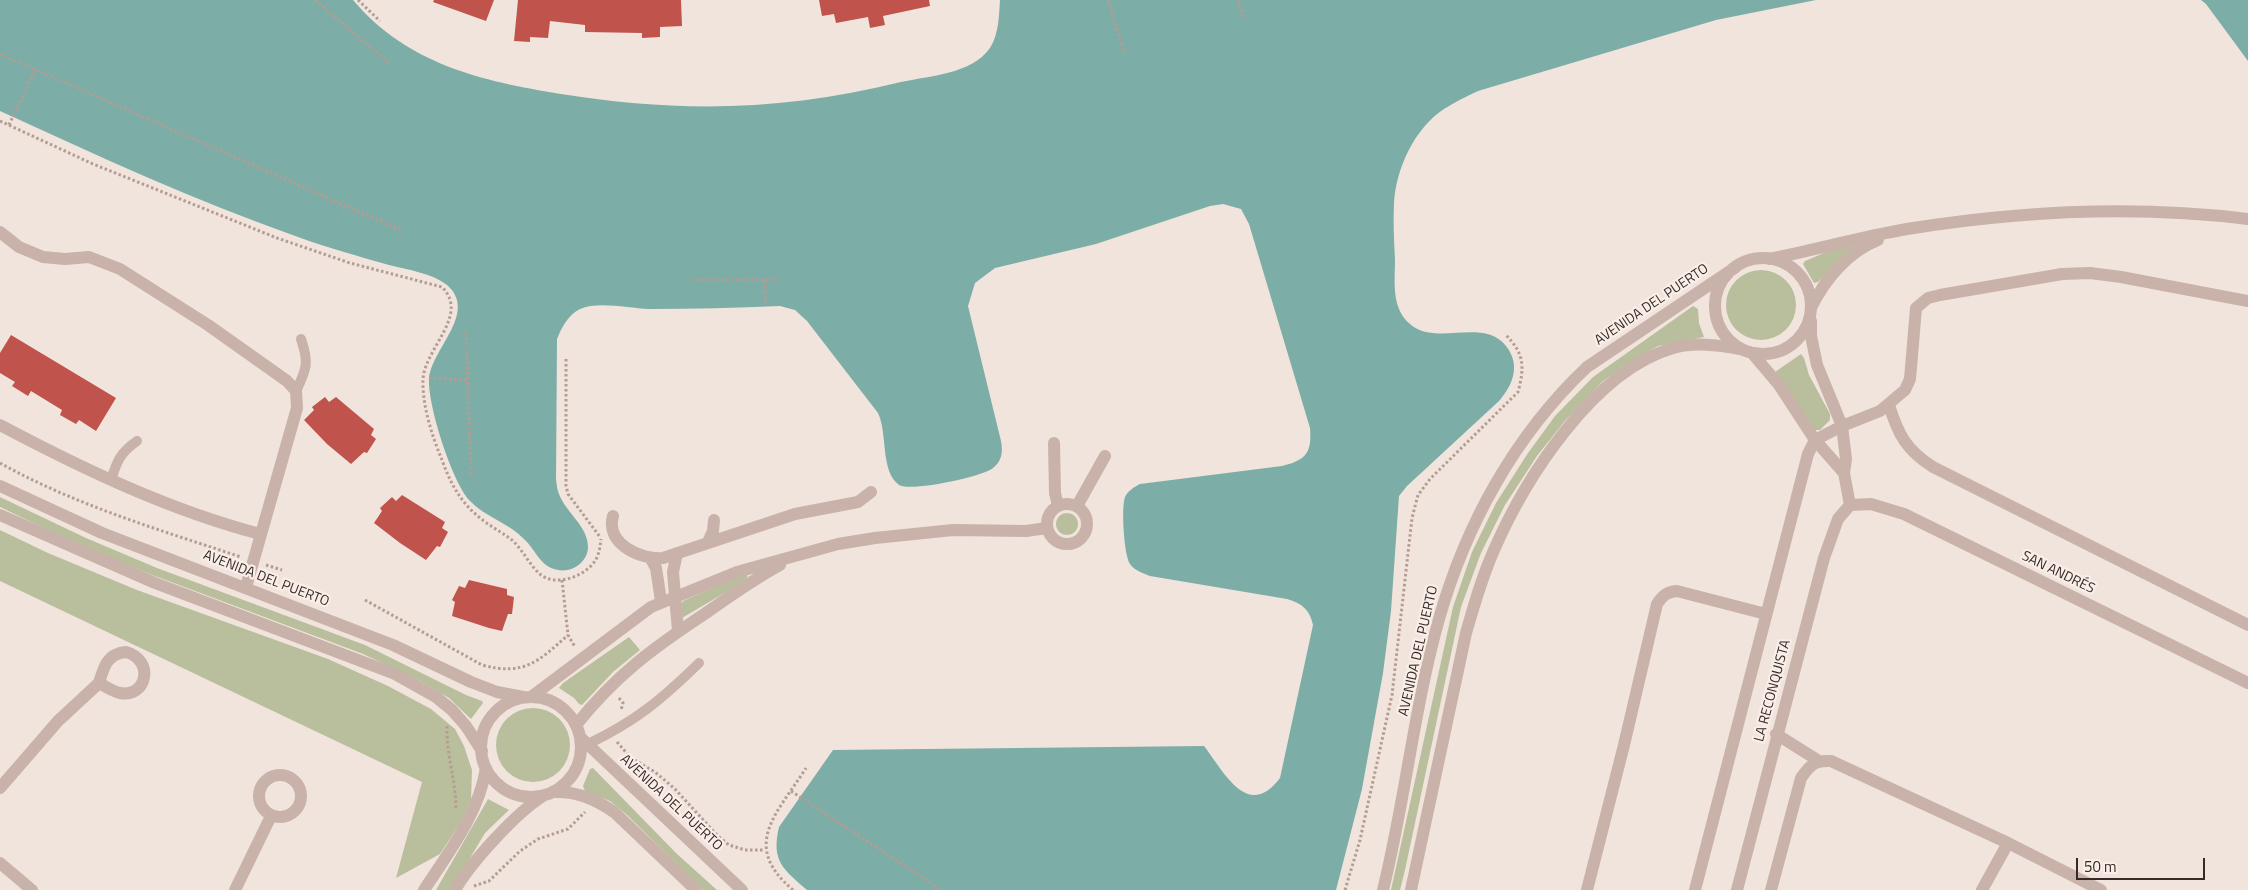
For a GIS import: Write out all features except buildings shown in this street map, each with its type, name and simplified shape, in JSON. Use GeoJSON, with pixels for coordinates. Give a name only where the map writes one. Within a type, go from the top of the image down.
{"type":"FeatureCollection","features":[{"type":"Feature","properties":{"kind":"street"},"geometry":{"type":"LineString","coordinates":[[1844,472],[1815,440],[1779,385],[1746,351],[1729,340],[1721,329],[1716,316],[1716,302],[1719,289],[1726,277],[1736,267],[1748,260],[1769,259],[1904,230],[2016,214],[2167,212],[2248,219]]}},
{"type":"Feature","properties":{"kind":"street"},"geometry":{"type":"LineString","coordinates":[[1411,890],[1466,633],[1478,593],[1494,551],[1514,510],[1536,473],[1577,417],[1610,385],[1640,362],[1658,353],[1695,344],[1765,354],[1778,352],[1789,347],[1806,329],[1821,288],[1836,270],[1871,243],[1904,230]]}},
{"type":"Feature","properties":{"kind":"street"},"geometry":{"type":"LineString","coordinates":[[0,232],[19,246],[43,257],[65,259],[89,257],[120,269],[208,325],[287,381],[296,391],[297,408],[246,587]]}},
{"type":"Feature","properties":{"kind":"street"},"geometry":{"type":"LineString","coordinates":[[1769,259],[1777,260],[1790,266],[1801,276],[1808,288],[1811,336],[1817,364],[1842,426],[1846,459],[1844,472],[1850,505]]}},
{"type":"Feature","properties":{"kind":"street","name":"AVENIDA DEL PUERTO"},"geometry":{"type":"LineString","coordinates":[[1383,890],[1439,620],[1454,571],[1473,525],[1493,487],[1540,419],[1587,367],[1736,267]]}},
{"type":"Feature","properties":{"kind":"street"},"geometry":{"type":"LineString","coordinates":[[1696,890],[1808,454],[1815,440],[1842,426],[1880,411],[1905,390],[1910,379],[1916,308],[1928,298],[2062,274],[2090,273],[2121,276],[2248,301]]}},
{"type":"Feature","properties":{"kind":"street"},"geometry":{"type":"LineString","coordinates":[[1888,405],[1897,429],[1906,444],[1918,458],[2248,625]]}},
{"type":"Feature","properties":{"kind":"street"},"geometry":{"type":"LineString","coordinates":[[0,425],[111,480],[212,520],[260,534]]}},
{"type":"Feature","properties":{"kind":"street"},"geometry":{"type":"LineString","coordinates":[[1054,443],[1055,494],[1058,506]]}},
{"type":"Feature","properties":{"kind":"street"},"geometry":{"type":"LineString","coordinates":[[1077,506],[1105,456]]}},
{"type":"Feature","properties":{"kind":"street","name":"AVENIDA DEL PUERTO"},"geometry":{"type":"LineString","coordinates":[[0,486],[102,533],[393,645],[464,679],[497,692],[527,697]]}},
{"type":"Feature","properties":{"kind":"street"},"geometry":{"type":"LineString","coordinates":[[613,516],[611,522],[612,532],[622,543],[637,555],[651,559],[663,558],[795,514],[858,502],[871,492]]}},
{"type":"Feature","properties":{"kind":"street"},"geometry":{"type":"LineString","coordinates":[[1071,504],[1077,506],[1086,516],[1088,522],[1084,535],[1080,540],[1067,544],[1054,540],[1047,528],[1049,515],[1058,506],[1071,504]]}},
{"type":"Feature","properties":{"kind":"street","name":"SAN ANDRÉS"},"geometry":{"type":"LineString","coordinates":[[1850,505],[1871,504],[1904,514],[2248,683]]}},
{"type":"Feature","properties":{"kind":"street","name":"LA RECONQUISTA"},"geometry":{"type":"LineString","coordinates":[[1737,890],[1776,734],[1824,558],[1838,519],[1850,505]]}},
{"type":"Feature","properties":{"kind":"street"},"geometry":{"type":"LineString","coordinates":[[0,515],[155,583],[395,674],[436,697],[452,710],[466,726],[482,751]]}},
{"type":"Feature","properties":{"kind":"street"},"geometry":{"type":"LineString","coordinates":[[708,542],[714,531],[714,520]]}},
{"type":"Feature","properties":{"kind":"street"},"geometry":{"type":"LineString","coordinates":[[527,697],[661,601],[737,572],[838,544],[953,530],[1026,531],[1047,528]]}},
{"type":"Feature","properties":{"kind":"street"},"geometry":{"type":"LineString","coordinates":[[677,553],[673,572],[678,631]]}},
{"type":"Feature","properties":{"kind":"street"},"geometry":{"type":"LineString","coordinates":[[581,736],[609,687],[627,669],[678,631],[757,578],[800,554]]}},
{"type":"Feature","properties":{"kind":"street"},"geometry":{"type":"LineString","coordinates":[[651,559],[656,568],[661,601]]}},
{"type":"Feature","properties":{"kind":"street"},"geometry":{"type":"LineString","coordinates":[[1587,890],[1624,745],[1656,604],[1668,592],[1677,591],[1766,614]]}},
{"type":"Feature","properties":{"kind":"street"},"geometry":{"type":"LineString","coordinates":[[0,788],[58,721],[99,683]]}},
{"type":"Feature","properties":{"kind":"street"},"geometry":{"type":"LineString","coordinates":[[424,890],[470,817],[484,781],[486,768],[482,751],[483,736],[488,722],[497,710],[509,702],[527,697],[545,698],[558,704],[569,713],[581,736],[581,754],[576,769],[566,782],[534,801],[499,834],[457,887]]}},
{"type":"Feature","properties":{"kind":"street"},"geometry":{"type":"LineString","coordinates":[[1776,734],[1819,761]]}},
{"type":"Feature","properties":{"kind":"street","name":"AVENIDA DEL PUERTO"},"geometry":{"type":"LineString","coordinates":[[581,736],[742,890]]}},
{"type":"Feature","properties":{"kind":"street"},"geometry":{"type":"LineString","coordinates":[[1771,890],[1801,778],[1810,765],[1819,761],[1831,761],[2008,843],[2101,890]]}},
{"type":"Feature","properties":{"kind":"street"},"geometry":{"type":"LineString","coordinates":[[486,768],[499,784],[517,795],[530,797],[549,793],[574,793],[594,799],[614,812],[696,890]]}},
{"type":"Feature","properties":{"kind":"street"},"geometry":{"type":"LineString","coordinates":[[235,890],[271,816]]}},
{"type":"Feature","properties":{"kind":"street"},"geometry":{"type":"LineString","coordinates":[[1982,890],[2008,843]]}},
{"type":"Feature","properties":{"kind":"street"},"geometry":{"type":"LineString","coordinates":[[0,863],[32,890]]}},
{"type":"Feature","properties":{"kind":"lane"},"geometry":{"type":"LineString","coordinates":[[296,391],[306,372],[307,359],[301,339]]}},
{"type":"Feature","properties":{"kind":"lane"},"geometry":{"type":"LineString","coordinates":[[111,480],[116,463],[123,451],[137,441]]}},
{"type":"Feature","properties":{"kind":"lane"},"geometry":{"type":"LineString","coordinates":[[581,736],[637,718],[663,698],[700,663]]}},
{"type":"Feature","properties":{"kind":"path"},"geometry":{"type":"LineString","coordinates":[[315,0],[391,65]]}},
{"type":"Feature","properties":{"kind":"path"},"geometry":{"type":"LineString","coordinates":[[358,0],[380,21]]}},
{"type":"Feature","properties":{"kind":"path"},"geometry":{"type":"LineString","coordinates":[[1108,0],[1125,54]]}},
{"type":"Feature","properties":{"kind":"path"},"geometry":{"type":"LineString","coordinates":[[1238,0],[1244,20]]}},
{"type":"Feature","properties":{"kind":"path"},"geometry":{"type":"LineString","coordinates":[[0,54],[403,231]]}},
{"type":"Feature","properties":{"kind":"path"},"geometry":{"type":"LineString","coordinates":[[9,125],[35,70]]}},
{"type":"Feature","properties":{"kind":"path"},"geometry":{"type":"LineString","coordinates":[[0,121],[102,167],[277,238],[350,263],[442,287],[452,302],[452,314],[427,363],[423,380],[432,430],[451,484],[469,509],[511,540],[541,575],[551,580],[562,580],[577,575],[594,563],[598,556],[602,538]]}},
{"type":"Feature","properties":{"kind":"path"},"geometry":{"type":"LineString","coordinates":[[691,280],[777,279]]}},
{"type":"Feature","properties":{"kind":"path"},"geometry":{"type":"LineString","coordinates":[[765,280],[765,306]]}},
{"type":"Feature","properties":{"kind":"path"},"geometry":{"type":"LineString","coordinates":[[466,332],[471,475]]}},
{"type":"Feature","properties":{"kind":"path"},"geometry":{"type":"LineString","coordinates":[[1345,890],[1362,832],[1392,696],[1412,518],[1418,495],[1430,480],[1518,392],[1522,376],[1522,359],[1516,345],[1505,334]]}},
{"type":"Feature","properties":{"kind":"path"},"geometry":{"type":"LineString","coordinates":[[566,359],[566,486],[568,494],[597,534],[616,544],[622,543]]}},
{"type":"Feature","properties":{"kind":"path"},"geometry":{"type":"LineString","coordinates":[[429,378],[468,380]]}},
{"type":"Feature","properties":{"kind":"path"},"geometry":{"type":"LineString","coordinates":[[0,463],[88,504],[282,570]]}},
{"type":"Feature","properties":{"kind":"path"},"geometry":{"type":"LineString","coordinates":[[562,580],[568,635],[582,658]]}},
{"type":"Feature","properties":{"kind":"path"},"geometry":{"type":"LineString","coordinates":[[366,600],[482,665],[502,670],[520,668],[533,663],[548,654],[568,635]]}},
{"type":"Feature","properties":{"kind":"path"},"geometry":{"type":"LineString","coordinates":[[452,710],[447,734],[455,782],[456,812]]}},
{"type":"Feature","properties":{"kind":"path"},"geometry":{"type":"LineString","coordinates":[[631,758],[655,772],[675,789],[717,835],[729,845],[745,850],[765,850]]}},
{"type":"Feature","properties":{"kind":"path"},"geometry":{"type":"LineString","coordinates":[[793,890],[777,876],[769,863],[765,850],[767,833],[772,821],[806,768]]}},
{"type":"Feature","properties":{"kind":"path"},"geometry":{"type":"LineString","coordinates":[[791,791],[941,890]]}},
{"type":"Feature","properties":{"kind":"path"},"geometry":{"type":"LineString","coordinates":[[457,887],[475,886],[489,881],[501,867],[532,843],[568,829],[594,799]]}},
{"type":"Feature","properties":{"kind":"green space"},"geometry":{"type":"Polygon","coordinates":[[[1853,246],[1853,250],[1818,282],[1814,283],[1803,264],[1805,261],[1831,250],[1853,246]]]}},
{"type":"Feature","properties":{"kind":"green space"},"geometry":{"type":"Polygon","coordinates":[[[1768,270],[1781,276],[1790,285],[1794,291],[1796,305],[1794,319],[1786,330],[1775,338],[1754,340],[1747,338],[1736,330],[1728,319],[1726,298],[1728,291],[1736,280],[1747,272],[1768,270]]]}},
{"type":"Feature","properties":{"kind":"green space"},"geometry":{"type":"Polygon","coordinates":[[[1693,306],[1698,309],[1699,323],[1704,337],[1658,346],[1624,366],[1602,382],[1564,422],[1537,456],[1505,505],[1481,553],[1461,607],[1405,870],[1400,890],[1391,890],[1453,607],[1472,552],[1496,503],[1528,453],[1555,416],[1593,377],[1693,306]]]}},
{"type":"Feature","properties":{"kind":"green space"},"geometry":{"type":"Polygon","coordinates":[[[1801,354],[1809,375],[1830,414],[1830,420],[1820,430],[1814,430],[1775,372],[1801,354]]]}},
{"type":"Feature","properties":{"kind":"green space"},"geometry":{"type":"Polygon","coordinates":[[[0,497],[86,538],[157,568],[365,645],[483,703],[471,719],[449,698],[418,680],[363,654],[83,547],[0,507],[0,497]]]}},
{"type":"Feature","properties":{"kind":"green space"},"geometry":{"type":"Polygon","coordinates":[[[1063,513],[1071,513],[1078,520],[1078,528],[1071,535],[1063,535],[1056,528],[1056,520],[1063,513]]]}},
{"type":"Feature","properties":{"kind":"green space"},"geometry":{"type":"Polygon","coordinates":[[[0,530],[48,553],[137,590],[328,659],[388,686],[431,709],[455,729],[464,746],[472,770],[471,800],[461,822],[440,854],[396,878],[422,782],[0,581],[0,530]]]}},
{"type":"Feature","properties":{"kind":"green space"},"geometry":{"type":"Polygon","coordinates":[[[744,574],[748,576],[743,582],[682,618],[681,604],[683,601],[744,574]]]}},
{"type":"Feature","properties":{"kind":"green space"},"geometry":{"type":"Polygon","coordinates":[[[629,637],[640,650],[613,672],[582,705],[559,688],[563,683],[629,637]]]}},
{"type":"Feature","properties":{"kind":"green space"},"geometry":{"type":"Polygon","coordinates":[[[533,708],[547,711],[559,719],[567,731],[570,745],[567,759],[559,771],[547,779],[533,782],[519,779],[507,771],[499,759],[496,745],[499,731],[507,719],[519,711],[533,708]]]}},
{"type":"Feature","properties":{"kind":"green space"},"geometry":{"type":"Polygon","coordinates":[[[593,768],[677,854],[717,890],[703,890],[627,815],[610,801],[585,791],[583,786],[590,769],[593,768]]]}},
{"type":"Feature","properties":{"kind":"green space"},"geometry":{"type":"Polygon","coordinates":[[[488,799],[509,810],[485,833],[451,890],[436,890],[488,799]]]}},
{"type":"Feature","properties":{"kind":"water"},"geometry":{"type":"Polygon","coordinates":[[[0,0],[353,0],[374,22],[397,40],[421,54],[447,66],[502,83],[605,100],[647,104],[731,106],[815,99],[858,92],[961,69],[982,57],[993,43],[997,31],[1000,0],[1816,0],[1716,20],[1478,91],[1448,106],[1434,117],[1424,127],[1409,150],[1399,176],[1394,203],[1395,294],[1400,310],[1410,324],[1421,330],[1433,333],[1472,332],[1496,338],[1511,353],[1514,368],[1511,382],[1499,401],[1407,486],[1399,496],[1391,611],[1383,673],[1362,789],[1336,890],[807,890],[785,870],[781,863],[777,848],[779,827],[833,750],[1204,746],[1228,779],[1247,794],[1257,795],[1268,790],[1280,778],[1313,625],[1307,611],[1301,605],[1287,599],[1150,576],[1142,573],[1130,564],[1126,551],[1124,531],[1123,511],[1125,497],[1131,489],[1140,484],[1282,466],[1302,458],[1310,444],[1310,428],[1249,224],[1241,209],[1223,204],[1210,206],[1096,244],[995,268],[975,283],[968,306],[1001,441],[1001,456],[996,465],[986,472],[931,485],[906,487],[899,485],[893,479],[889,471],[883,431],[878,413],[807,321],[795,310],[780,306],[649,309],[604,305],[580,309],[569,318],[557,339],[556,480],[562,501],[581,526],[587,539],[588,547],[582,562],[569,570],[558,570],[542,562],[518,533],[476,507],[470,501],[456,478],[449,461],[432,407],[429,380],[431,368],[456,319],[458,307],[455,296],[447,285],[412,270],[321,245],[260,223],[110,161],[0,111],[0,0]]]}},
{"type":"Feature","properties":{"kind":"water"},"geometry":{"type":"Polygon","coordinates":[[[2201,0],[2248,0],[2248,61],[2206,4],[2201,0]]]}}]}
